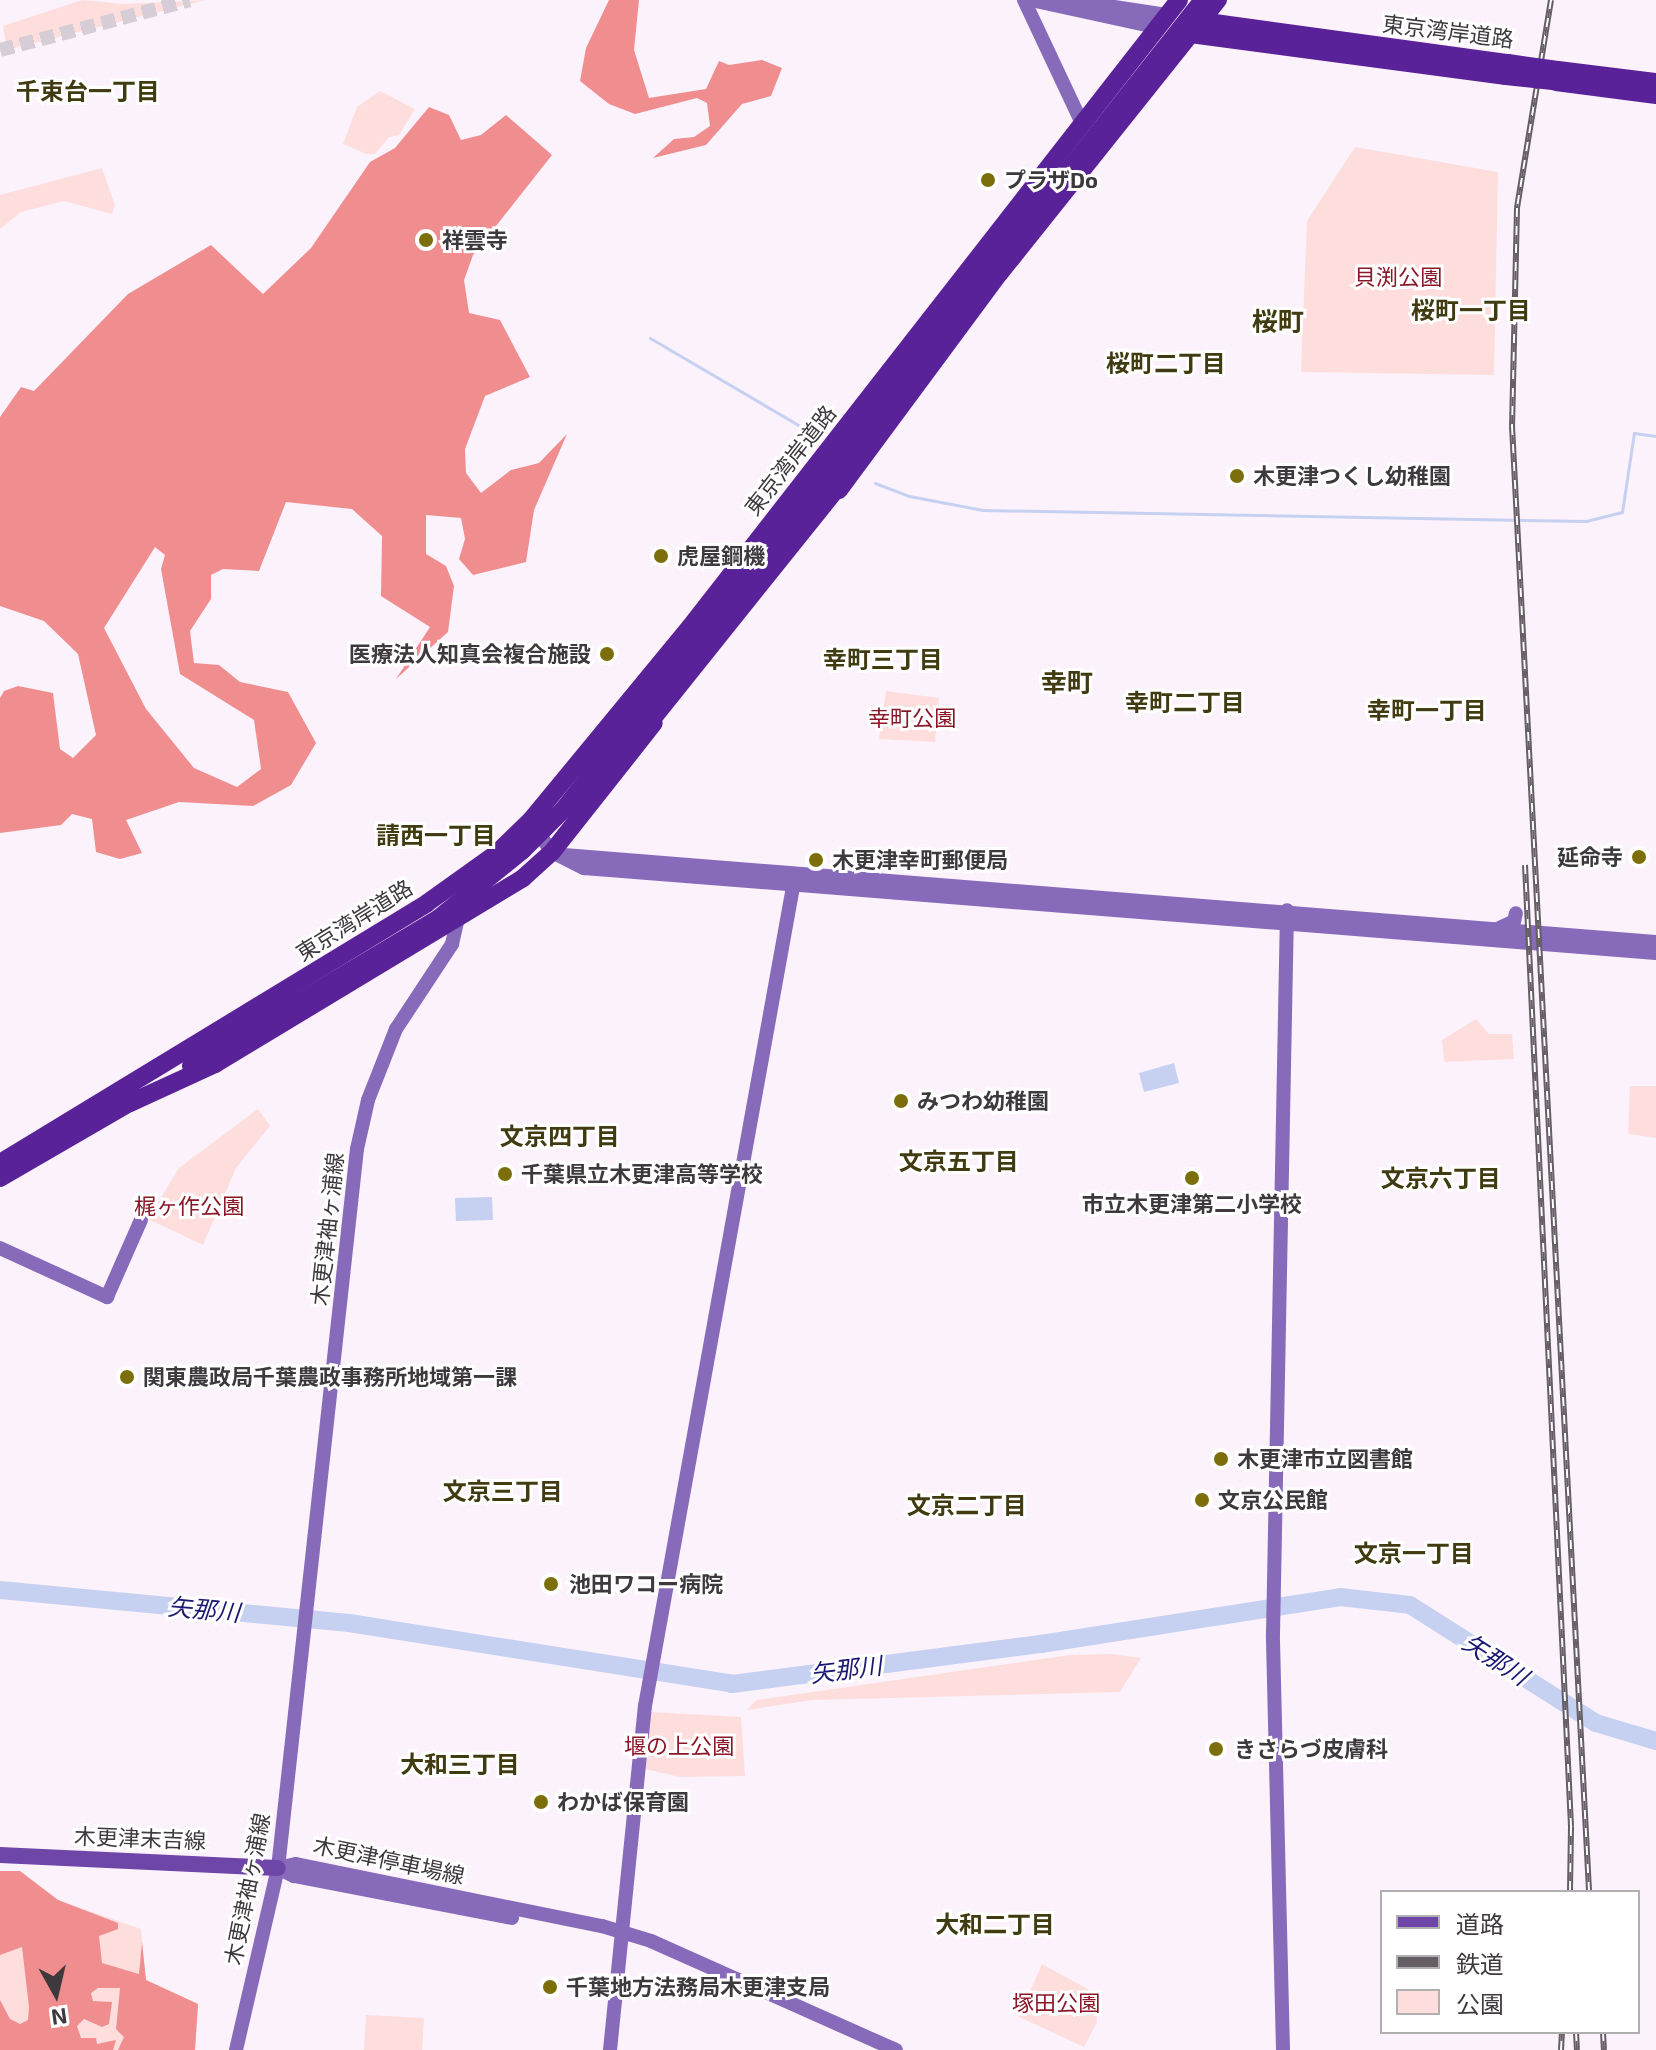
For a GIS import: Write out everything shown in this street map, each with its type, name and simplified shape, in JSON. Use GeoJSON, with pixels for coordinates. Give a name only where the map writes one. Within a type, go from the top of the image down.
{"type":"FeatureCollection","features":[{"type":"Feature","properties":{"kind":"highway","name":"東京湾岸道路"},"geometry":{"type":"LineString","coordinates":[[0,1163],[457,882],[531,820],[579,769],[1081,121],[1179,0]]}},
{"type":"Feature","properties":{"kind":"highway"},"geometry":{"type":"LineString","coordinates":[[1192,27],[1203,0]]}},
{"type":"Feature","properties":{"kind":"highway"},"geometry":{"type":"LineString","coordinates":[[130,1103],[215,1064],[461,919],[552,852],[847,476],[999,274],[1192,27],[1218,0]]}},
{"type":"Feature","properties":{"kind":"highway"},"geometry":{"type":"LineString","coordinates":[[1162,21],[1192,27]]}},
{"type":"Feature","properties":{"kind":"highway","name":"東京湾岸道路"},"geometry":{"type":"LineString","coordinates":[[0,1178],[439,918],[502,868],[590,778],[1192,27],[1557,76],[1656,95]]}},
{"type":"Feature","properties":{"kind":"highway","name":"東京湾岸道路"},"geometry":{"type":"LineString","coordinates":[[1557,76],[1656,82]]}},
{"type":"Feature","properties":{"kind":"highway"},"geometry":{"type":"LineString","coordinates":[[502,868],[528,856],[590,797],[847,476]]}},
{"type":"Feature","properties":{"kind":"main road","name":"木更津末吉線"},"geometry":{"type":"LineString","coordinates":[[0,1855],[278,1868]]}},
{"type":"Feature","properties":{"kind":"street"},"geometry":{"type":"LineString","coordinates":[[1024,0],[1081,121]]}},
{"type":"Feature","properties":{"kind":"street"},"geometry":{"type":"LineString","coordinates":[[1031,0],[1162,21]]}},
{"type":"Feature","properties":{"kind":"street"},"geometry":{"type":"LineString","coordinates":[[1069,0],[1162,21]]}},
{"type":"Feature","properties":{"kind":"street"},"geometry":{"type":"LineString","coordinates":[[531,820],[552,852],[794,882],[1284,927],[1500,936],[1562,935],[1656,942]]}},
{"type":"Feature","properties":{"kind":"street"},"geometry":{"type":"LineString","coordinates":[[457,882],[461,919]]}},
{"type":"Feature","properties":{"kind":"street"},"geometry":{"type":"LineString","coordinates":[[794,882],[1287,910],[1577,948],[1656,953]]}},
{"type":"Feature","properties":{"kind":"street"},"geometry":{"type":"LineString","coordinates":[[610,2050],[645,1706],[794,882]]}},
{"type":"Feature","properties":{"kind":"street"},"geometry":{"type":"LineString","coordinates":[[1283,2050],[1273,1590],[1284,927],[1287,910]]}},
{"type":"Feature","properties":{"kind":"street"},"geometry":{"type":"LineString","coordinates":[[1500,936],[1514,921],[1516,913]]}},
{"type":"Feature","properties":{"kind":"street","name":"木更津袖ヶ浦線"},"geometry":{"type":"LineString","coordinates":[[236,2050],[278,1868],[357,1149],[368,1100],[396,1029],[452,944],[461,919]]}},
{"type":"Feature","properties":{"kind":"street"},"geometry":{"type":"LineString","coordinates":[[1549,920],[1562,935]]}},
{"type":"Feature","properties":{"kind":"street"},"geometry":{"type":"LineString","coordinates":[[1500,936],[1515,961]]}},
{"type":"Feature","properties":{"kind":"street"},"geometry":{"type":"LineString","coordinates":[[1552,961],[1557,952],[1577,948]]}},
{"type":"Feature","properties":{"kind":"street"},"geometry":{"type":"LineString","coordinates":[[0,1248],[107,1297],[141,1220]]}},
{"type":"Feature","properties":{"kind":"street","name":"木更津停車場線"},"geometry":{"type":"LineString","coordinates":[[278,1868],[296,1864],[620,1936],[896,2050]]}},
{"type":"Feature","properties":{"kind":"street","name":"木更津停車場線"},"geometry":{"type":"LineString","coordinates":[[620,1936],[872,2050]]}},
{"type":"Feature","properties":{"kind":"green space"},"geometry":{"type":"Polygon","coordinates":[[[82,0],[124,4],[206,0],[7,50],[3,26],[82,0]]]}},
{"type":"Feature","properties":{"kind":"green space"},"geometry":{"type":"Polygon","coordinates":[[[380,91],[415,109],[399,135],[389,137],[375,154],[366,154],[343,144],[357,107],[380,91]]]}},
{"type":"Feature","properties":{"kind":"green space","name":"貝渕公園"},"geometry":{"type":"Polygon","coordinates":[[[1355,147],[1498,172],[1494,375],[1301,372],[1307,221],[1355,147]]]}},
{"type":"Feature","properties":{"kind":"green space"},"geometry":{"type":"Polygon","coordinates":[[[102,168],[115,205],[112,214],[64,201],[21,212],[0,229],[0,195],[102,168]]]}},
{"type":"Feature","properties":{"kind":"green space","name":"幸町公園"},"geometry":{"type":"Polygon","coordinates":[[[886,691],[939,698],[935,742],[879,739],[886,691]]]}},
{"type":"Feature","properties":{"kind":"green space"},"geometry":{"type":"Polygon","coordinates":[[[1476,1019],[1489,1034],[1512,1034],[1514,1059],[1444,1062],[1442,1040],[1476,1019]]]}},
{"type":"Feature","properties":{"kind":"green space"},"geometry":{"type":"Polygon","coordinates":[[[1630,1086],[1656,1086],[1656,1138],[1628,1134],[1630,1086]]]}},
{"type":"Feature","properties":{"kind":"green space","name":"梶ヶ作公園"},"geometry":{"type":"Polygon","coordinates":[[[258,1109],[270,1126],[236,1168],[203,1245],[148,1219],[179,1168],[258,1109]]]}},
{"type":"Feature","properties":{"kind":"green space"},"geometry":{"type":"Polygon","coordinates":[[[1112,1654],[1141,1658],[1120,1692],[812,1700],[747,1710],[756,1700],[1070,1655],[1112,1654]]]}},
{"type":"Feature","properties":{"kind":"green space","name":"堰の上公園"},"geometry":{"type":"Polygon","coordinates":[[[650,1712],[741,1717],[745,1776],[680,1777],[641,1768],[650,1712]]]}},
{"type":"Feature","properties":{"kind":"green space"},"geometry":{"type":"Polygon","coordinates":[[[0,1871],[20,1871],[58,1900],[141,1929],[146,1980],[198,2004],[195,2050],[0,2050],[0,1871]]]}},
{"type":"Feature","properties":{"kind":"green space","name":"塚田公園"},"geometry":{"type":"Polygon","coordinates":[[[1042,1964],[1095,1993],[1097,2022],[1084,2047],[1019,2017],[1042,1964]]]}},
{"type":"Feature","properties":{"kind":"green space"},"geometry":{"type":"Polygon","coordinates":[[[366,2015],[424,2018],[422,2050],[364,2050],[366,2015]]]}},
{"type":"Feature","properties":{"kind":"shaded area"},"geometry":{"type":"Polygon","coordinates":[[[609,0],[639,0],[634,50],[649,98],[706,89],[719,61],[729,65],[762,60],[782,68],[771,96],[742,104],[706,145],[653,158],[674,139],[694,137],[710,126],[707,103],[697,98],[635,114],[609,104],[580,81],[586,48],[609,0]]]}},
{"type":"Feature","properties":{"kind":"shaded area"},"geometry":{"type":"Polygon","coordinates":[[[429,107],[449,115],[461,140],[481,135],[506,115],[552,155],[473,255],[464,280],[469,313],[500,320],[530,377],[485,396],[465,449],[466,473],[481,493],[511,470],[539,463],[567,434],[534,510],[526,562],[473,575],[459,559],[465,539],[461,518],[426,515],[426,554],[446,566],[454,586],[448,632],[396,679],[430,627],[381,596],[382,536],[352,509],[286,502],[259,571],[223,569],[211,575],[211,599],[190,631],[194,663],[219,665],[240,682],[288,692],[316,743],[291,785],[253,806],[179,802],[126,820],[142,853],[120,859],[96,852],[92,819],[72,814],[61,825],[0,833],[0,698],[4,691],[18,686],[53,693],[60,749],[73,758],[96,735],[78,654],[44,621],[0,606],[0,417],[21,387],[34,391],[128,294],[211,245],[263,294],[311,248],[370,162],[395,148],[429,107]],[[155,547],[104,628],[146,709],[194,768],[237,787],[261,769],[254,720],[180,674],[161,569],[165,555],[155,547]]]}},
{"type":"Feature","properties":{"kind":"shaded area"},"geometry":{"type":"Polygon","coordinates":[[[0,1871],[20,1871],[58,1900],[118,1923],[118,1929],[99,1936],[102,1963],[139,1974],[142,1942],[146,1980],[198,2004],[195,2050],[118,2050],[124,2037],[116,2029],[120,1988],[98,1988],[91,1993],[93,2001],[112,2002],[109,2024],[102,2027],[84,2019],[77,2026],[81,2038],[96,2038],[97,2044],[116,2040],[113,2050],[0,2050],[0,2000],[10,2019],[20,2024],[28,2020],[29,2007],[22,1947],[0,1955],[0,1871]]]}},
{"type":"Feature","properties":{"kind":"water"},"geometry":{"type":"Polygon","coordinates":[[[1174,1063],[1179,1083],[1144,1092],[1139,1073],[1174,1063]]]}},
{"type":"Feature","properties":{"kind":"water"},"geometry":{"type":"Polygon","coordinates":[[[492,1197],[493,1220],[456,1221],[455,1198],[492,1197]]]}},
{"type":"Feature","properties":{"kind":"waterway"},"geometry":{"type":"LineString","coordinates":[[650,338],[800,426]]}},
{"type":"Feature","properties":{"kind":"waterway"},"geometry":{"type":"LineString","coordinates":[[875,483],[909,496],[983,510],[1586,521],[1622,512],[1634,433],[1656,436]]}},
{"type":"Feature","properties":{"kind":"waterway","name":"矢那川"},"geometry":{"type":"LineString","coordinates":[[0,1590],[349,1623],[732,1684],[1041,1644],[1340,1597],[1410,1605],[1596,1723],[1656,1741]]}},
{"type":"Feature","properties":{"kind":"tunnel"},"geometry":{"type":"LineString","coordinates":[[0,50],[190,0]]}},
{"type":"Feature","properties":{"kind":"railway"},"geometry":{"type":"LineString","coordinates":[[1551,0],[1517,208],[1512,426],[1589,1890]]}},
{"type":"Feature","properties":{"kind":"railway"},"geometry":{"type":"LineString","coordinates":[[1525,865],[1571,1827],[1570,1890]]}},
{"type":"Feature","properties":{"kind":"railway"},"geometry":{"type":"LineString","coordinates":[[1561,2050],[1562,2034]]}},
{"type":"Feature","properties":{"kind":"railway"},"geometry":{"type":"LineString","coordinates":[[1576,2034],[1577,2050]]}},
{"type":"Feature","properties":{"kind":"railway"},"geometry":{"type":"LineString","coordinates":[[1603,2034],[1604,2050]]}},
{"type":"Feature","properties":{"kind":"place","name":"プラザDo"},"geometry":{"type":"Point","coordinates":[988,180]}},
{"type":"Feature","properties":{"kind":"place","name":"祥雲寺"},"geometry":{"type":"Point","coordinates":[426,240]}},
{"type":"Feature","properties":{"kind":"place","name":"木更津つくし幼稚園"},"geometry":{"type":"Point","coordinates":[1237,476]}},
{"type":"Feature","properties":{"kind":"place","name":"虎屋鋼機"},"geometry":{"type":"Point","coordinates":[661,556]}},
{"type":"Feature","properties":{"kind":"place","name":"医療法人知真会複合施設"},"geometry":{"type":"Point","coordinates":[607,654]}},
{"type":"Feature","properties":{"kind":"place","name":"延命寺"},"geometry":{"type":"Point","coordinates":[1639,857]}},
{"type":"Feature","properties":{"kind":"place","name":"木更津幸町郵便局"},"geometry":{"type":"Point","coordinates":[816,860]}},
{"type":"Feature","properties":{"kind":"place","name":"みつわ幼稚園"},"geometry":{"type":"Point","coordinates":[901,1101]}},
{"type":"Feature","properties":{"kind":"place","name":"千葉県立木更津高等学校"},"geometry":{"type":"Point","coordinates":[505,1174]}},
{"type":"Feature","properties":{"kind":"place","name":"市立木更津第二小学校"},"geometry":{"type":"Point","coordinates":[1192,1178]}},
{"type":"Feature","properties":{"kind":"place","name":"関東農政局千葉農政事務所地域第一課"},"geometry":{"type":"Point","coordinates":[127,1377]}},
{"type":"Feature","properties":{"kind":"place","name":"木更津市立図書館"},"geometry":{"type":"Point","coordinates":[1221,1459]}},
{"type":"Feature","properties":{"kind":"place","name":"文京公民館"},"geometry":{"type":"Point","coordinates":[1202,1500]}},
{"type":"Feature","properties":{"kind":"place","name":"池田ワコー病院"},"geometry":{"type":"Point","coordinates":[551,1584]}},
{"type":"Feature","properties":{"kind":"place","name":"きさらづ皮膚科"},"geometry":{"type":"Point","coordinates":[1216,1749]}},
{"type":"Feature","properties":{"kind":"place","name":"わかば保育園"},"geometry":{"type":"Point","coordinates":[541,1802]}},
{"type":"Feature","properties":{"kind":"place","name":"千葉地方法務局木更津支局"},"geometry":{"type":"Point","coordinates":[550,1987]}},
{"type":"Feature","properties":{"kind":"district","name":"千束台一丁目"},"geometry":{"type":"Point","coordinates":[88,91]}},
{"type":"Feature","properties":{"kind":"district","name":"桜町一丁目"},"geometry":{"type":"Point","coordinates":[1471,310]}},
{"type":"Feature","properties":{"kind":"district","name":"桜町"},"geometry":{"type":"Point","coordinates":[1278,321]}},
{"type":"Feature","properties":{"kind":"district","name":"桜町二丁目"},"geometry":{"type":"Point","coordinates":[1166,363]}},
{"type":"Feature","properties":{"kind":"district","name":"幸町三丁目"},"geometry":{"type":"Point","coordinates":[883,659]}},
{"type":"Feature","properties":{"kind":"district","name":"幸町"},"geometry":{"type":"Point","coordinates":[1067,682]}},
{"type":"Feature","properties":{"kind":"district","name":"幸町二丁目"},"geometry":{"type":"Point","coordinates":[1185,702]}},
{"type":"Feature","properties":{"kind":"district","name":"幸町一丁目"},"geometry":{"type":"Point","coordinates":[1427,710]}},
{"type":"Feature","properties":{"kind":"district","name":"請西一丁目"},"geometry":{"type":"Point","coordinates":[436,835]}},
{"type":"Feature","properties":{"kind":"district","name":"文京四丁目"},"geometry":{"type":"Point","coordinates":[560,1136]}},
{"type":"Feature","properties":{"kind":"district","name":"文京五丁目"},"geometry":{"type":"Point","coordinates":[959,1161]}},
{"type":"Feature","properties":{"kind":"district","name":"文京六丁目"},"geometry":{"type":"Point","coordinates":[1441,1178]}},
{"type":"Feature","properties":{"kind":"district","name":"文京三丁目"},"geometry":{"type":"Point","coordinates":[503,1491]}},
{"type":"Feature","properties":{"kind":"district","name":"文京二丁目"},"geometry":{"type":"Point","coordinates":[967,1505]}},
{"type":"Feature","properties":{"kind":"district","name":"文京一丁目"},"geometry":{"type":"Point","coordinates":[1414,1553]}},
{"type":"Feature","properties":{"kind":"district","name":"大和三丁目"},"geometry":{"type":"Point","coordinates":[460,1764]}},
{"type":"Feature","properties":{"kind":"district","name":"大和二丁目"},"geometry":{"type":"Point","coordinates":[995,1924]}}]}
